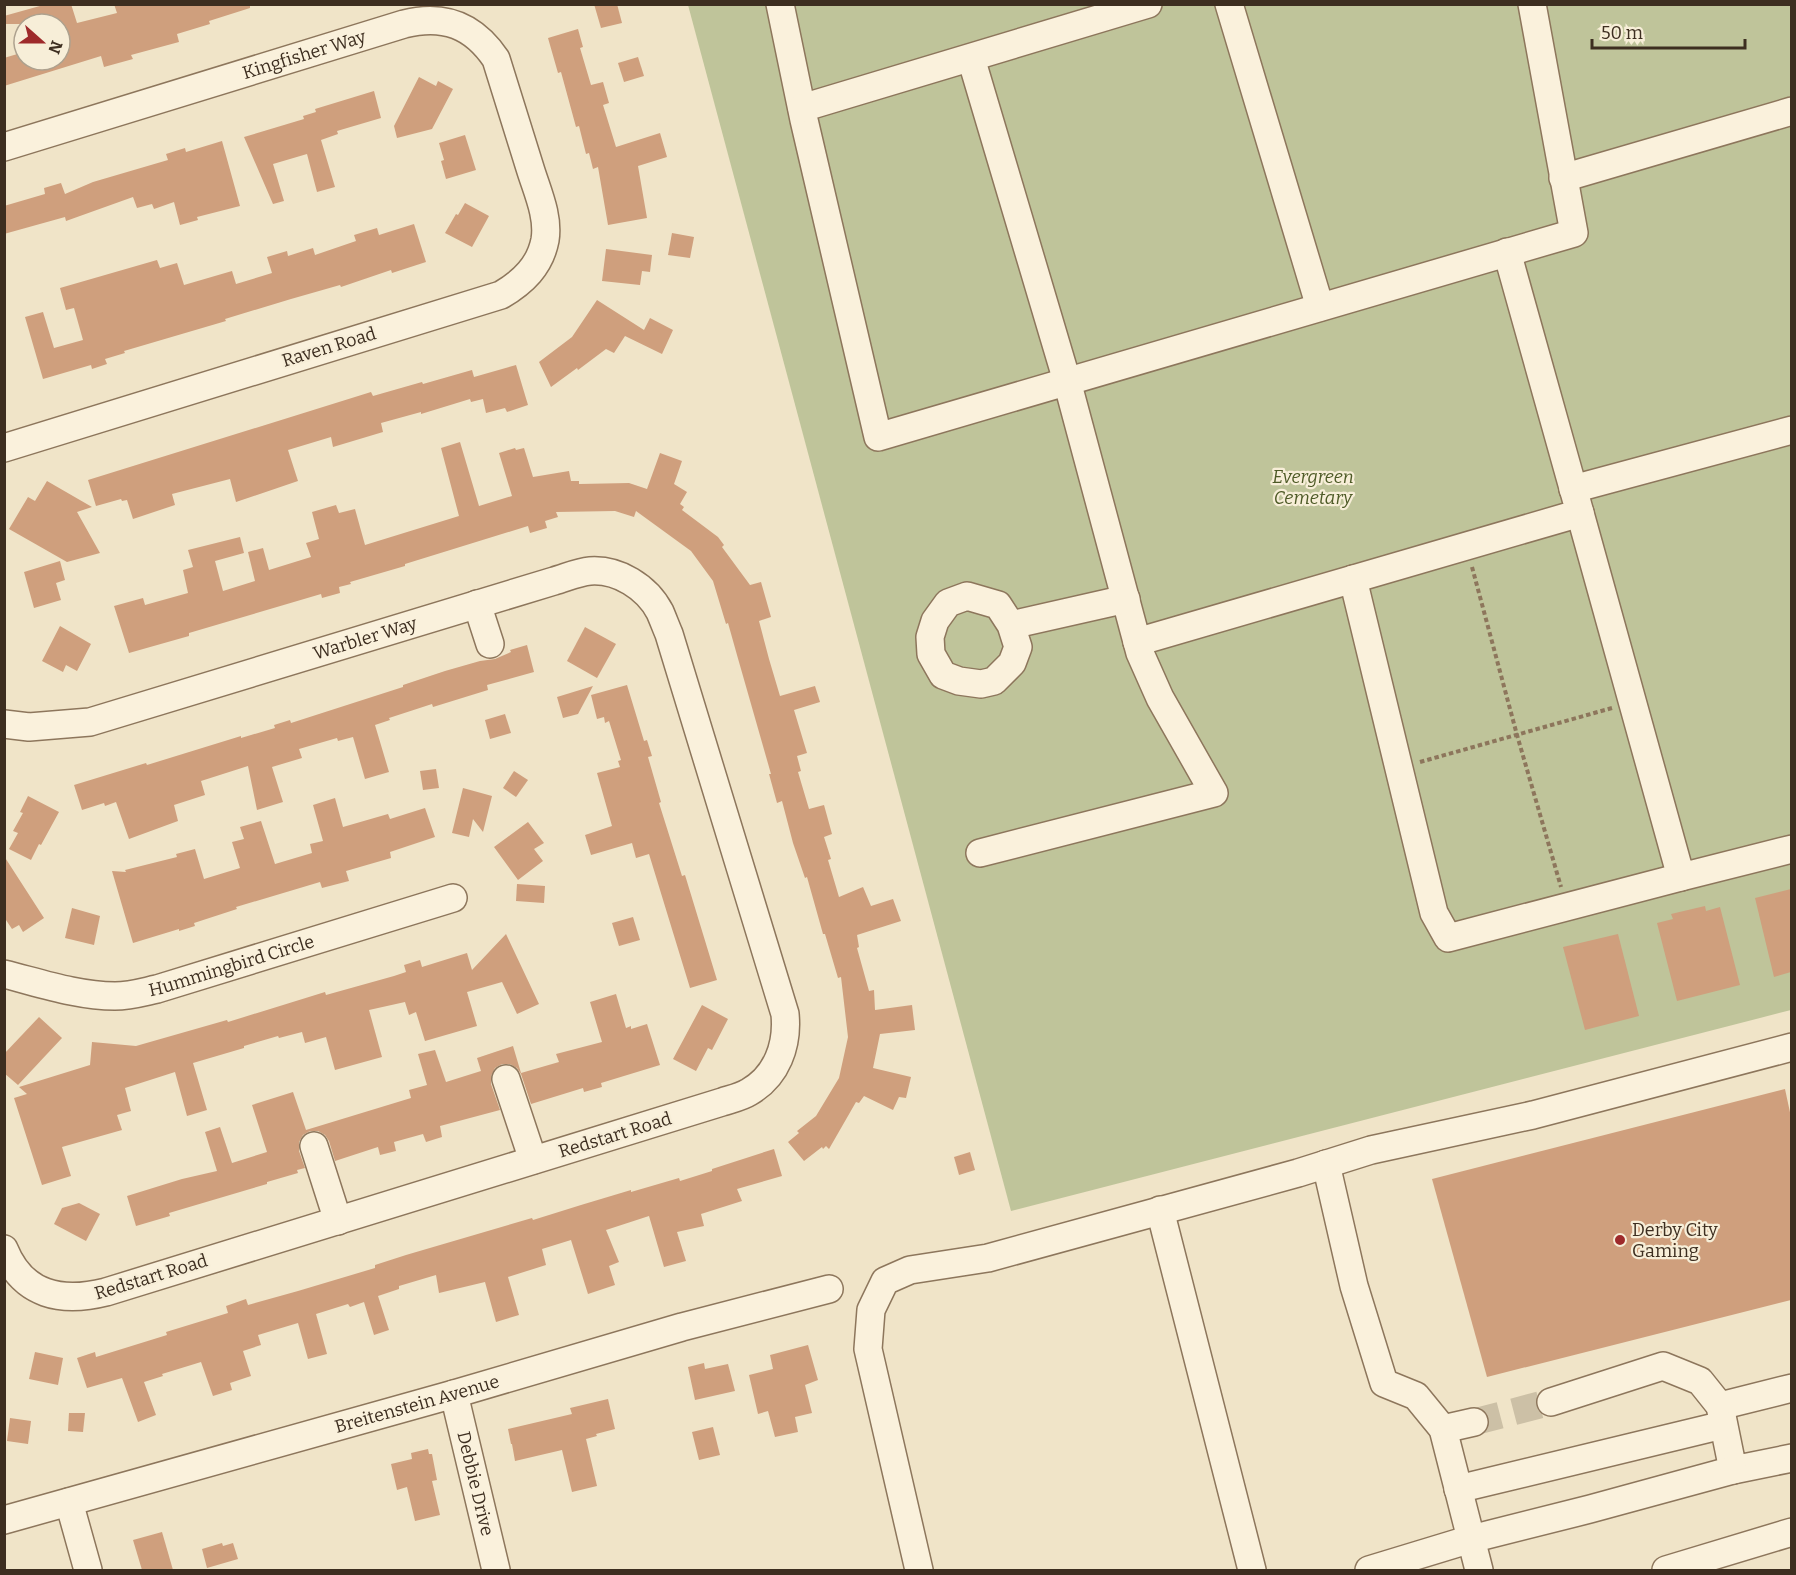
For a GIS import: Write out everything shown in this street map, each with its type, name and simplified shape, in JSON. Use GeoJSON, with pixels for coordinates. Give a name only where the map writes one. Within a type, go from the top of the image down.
{"type":"FeatureCollection","features":[{"type":"Feature","properties":{"kind":"street"},"geometry":{"type":"LineString","coordinates":[[780,4],[878,437],[1574,233],[1532,4]]}},
{"type":"Feature","properties":{"kind":"street"},"geometry":{"type":"LineString","coordinates":[[802,108],[1148,4]]}},
{"type":"Feature","properties":{"kind":"street"},"geometry":{"type":"LineString","coordinates":[[1229,4],[1320,307]]}},
{"type":"Feature","properties":{"kind":"street","name":"Kingfisher Way"},"geometry":{"type":"LineString","coordinates":[[4,147],[404,24],[434,20],[453,23],[466,29],[488,47],[496,59],[526,155]]}},
{"type":"Feature","properties":{"kind":"street"},"geometry":{"type":"LineString","coordinates":[[971,58],[1067,381],[1140,653],[1160,698],[1214,793],[980,853]]}},
{"type":"Feature","properties":{"kind":"street"},"geometry":{"type":"LineString","coordinates":[[1563,178],[1791,111]]}},
{"type":"Feature","properties":{"kind":"street","name":"Raven Road"},"geometry":{"type":"LineString","coordinates":[[4,448],[501,295],[527,276],[537,264],[545,237],[546,223],[543,210],[526,155]]}},
{"type":"Feature","properties":{"kind":"street"},"geometry":{"type":"LineString","coordinates":[[1507,252],[1681,877]]}},
{"type":"Feature","properties":{"kind":"street"},"geometry":{"type":"LineString","coordinates":[[1137,642],[1466,546],[1577,501],[1791,430]]}},
{"type":"Feature","properties":{"kind":"street","name":"Warbler Way"},"geometry":{"type":"LineString","coordinates":[[4,724],[29,727],[90,722],[588,571],[617,575],[638,586],[651,599],[669,634],[678,662]]}},
{"type":"Feature","properties":{"kind":"street"},"geometry":{"type":"LineString","coordinates":[[1353,579],[1434,913],[1448,938],[1791,849]]}},
{"type":"Feature","properties":{"kind":"street"},"geometry":{"type":"LineString","coordinates":[[1011,625],[1125,599]]}},
{"type":"Feature","properties":{"kind":"street"},"geometry":{"type":"LineString","coordinates":[[477,604],[490,644]]}},
{"type":"Feature","properties":{"kind":"street","name":"Redstart Road"},"geometry":{"type":"LineString","coordinates":[[4,1249],[9,1262],[29,1284],[63,1297],[86,1297],[722,1102],[746,1094],[759,1086],[774,1069],[784,1045],[785,1014],[678,662]]}},
{"type":"Feature","properties":{"kind":"street","name":"Hummingbird Circle"},"geometry":{"type":"LineString","coordinates":[[4,974],[84,993],[114,996],[132,994],[179,982],[453,898]]}},
{"type":"Feature","properties":{"kind":"street"},"geometry":{"type":"LineString","coordinates":[[919,1570],[868,1349],[871,1310],[885,1281],[910,1270],[988,1258],[1371,1150],[1533,1115],[1791,1047]]}},
{"type":"Feature","properties":{"kind":"street"},"geometry":{"type":"LineString","coordinates":[[506,1079],[533,1160]]}},
{"type":"Feature","properties":{"kind":"street"},"geometry":{"type":"LineString","coordinates":[[314,1146],[338,1221]]}},
{"type":"Feature","properties":{"kind":"street"},"geometry":{"type":"LineString","coordinates":[[1326,1164],[1354,1286],[1384,1383],[1416,1396],[1443,1429],[1479,1570]]}},
{"type":"Feature","properties":{"kind":"street"},"geometry":{"type":"LineString","coordinates":[[1160,1210],[1252,1570]]}},
{"type":"Feature","properties":{"kind":"street","name":"Breitenstein Avenue"},"geometry":{"type":"LineString","coordinates":[[4,1520],[454,1394],[682,1327],[829,1289]]}},
{"type":"Feature","properties":{"kind":"street"},"geometry":{"type":"LineString","coordinates":[[1551,1402],[1663,1366],[1700,1381],[1722,1415],[1733,1470]]}},
{"type":"Feature","properties":{"kind":"street"},"geometry":{"type":"LineString","coordinates":[[1458,1489],[1722,1415],[1791,1388]]}},
{"type":"Feature","properties":{"kind":"street","name":"Debbie Drive"},"geometry":{"type":"LineString","coordinates":[[454,1394],[496,1570]]}},
{"type":"Feature","properties":{"kind":"street"},"geometry":{"type":"LineString","coordinates":[[1443,1429],[1474,1422]]}},
{"type":"Feature","properties":{"kind":"street"},"geometry":{"type":"LineString","coordinates":[[1369,1570],[1472,1539],[1733,1470],[1791,1458]]}},
{"type":"Feature","properties":{"kind":"street"},"geometry":{"type":"LineString","coordinates":[[69,1502],[87,1570]]}},
{"type":"Feature","properties":{"kind":"street"},"geometry":{"type":"LineString","coordinates":[[1666,1570],[1791,1532]]}},
{"type":"Feature","properties":{"kind":"path"},"geometry":{"type":"LineString","coordinates":[[1466,546],[1516,735],[1566,907]]}},
{"type":"Feature","properties":{"kind":"path"},"geometry":{"type":"LineString","coordinates":[[1399,768],[1632,702]]}},
{"type":"Feature","properties":{"kind":"green space","name":"Evergreen Cemetary"},"geometry":{"type":"Polygon","coordinates":[[[688,5],[1791,5],[1791,1010],[1011,1211],[688,5]]]}},
{"type":"Feature","properties":{"kind":"building"},"geometry":{"type":"Polygon","coordinates":[[[47,4],[71,4],[77,23],[117,13],[114,4],[250,4],[250,8],[177,34],[179,42],[131,55],[133,59],[104,67],[101,56],[72,65],[72,12],[18,12],[47,4]]]}},
{"type":"Feature","properties":{"kind":"building"},"geometry":{"type":"Polygon","coordinates":[[[594,4],[617,4],[622,23],[601,28],[594,4]]]}},
{"type":"Feature","properties":{"kind":"building"},"geometry":{"type":"Polygon","coordinates":[[[12,14],[12,24],[4,24],[4,16],[12,14]]]}},
{"type":"Feature","properties":{"kind":"building"},"geometry":{"type":"Polygon","coordinates":[[[578,29],[583,47],[580,48],[591,85],[603,82],[609,103],[603,105],[616,147],[660,133],[667,157],[638,166],[647,218],[608,225],[598,167],[593,169],[589,153],[586,154],[579,126],[576,127],[561,72],[558,73],[548,38],[578,29]]]}},
{"type":"Feature","properties":{"kind":"building"},"geometry":{"type":"Polygon","coordinates":[[[12,56],[12,72],[49,72],[4,86],[4,58],[12,56]]]}},
{"type":"Feature","properties":{"kind":"building"},"geometry":{"type":"Polygon","coordinates":[[[638,57],[644,76],[624,82],[618,63],[638,57]]]}},
{"type":"Feature","properties":{"kind":"building"},"geometry":{"type":"Polygon","coordinates":[[[419,77],[436,86],[438,81],[453,89],[432,129],[397,138],[394,126],[419,77]]]}},
{"type":"Feature","properties":{"kind":"building"},"geometry":{"type":"Polygon","coordinates":[[[374,91],[381,118],[337,131],[338,134],[321,140],[335,187],[317,192],[307,154],[273,164],[284,201],[273,204],[244,137],[304,119],[303,116],[316,112],[315,109],[374,91]]]}},
{"type":"Feature","properties":{"kind":"building"},"geometry":{"type":"Polygon","coordinates":[[[465,135],[476,170],[446,179],[439,143],[465,135]]]}},
{"type":"Feature","properties":{"kind":"building"},"geometry":{"type":"Polygon","coordinates":[[[222,141],[240,206],[197,217],[198,220],[180,225],[174,202],[154,209],[152,204],[137,208],[133,197],[66,221],[65,217],[4,234],[4,206],[45,194],[44,188],[61,183],[65,194],[93,182],[168,160],[166,154],[185,148],[186,152],[222,141]]]}},
{"type":"Feature","properties":{"kind":"building"},"geometry":{"type":"Polygon","coordinates":[[[465,203],[489,216],[472,247],[445,233],[465,203]]]}},
{"type":"Feature","properties":{"kind":"building"},"geometry":{"type":"Polygon","coordinates":[[[414,224],[426,262],[291,299],[124,351],[125,353],[105,359],[107,364],[92,369],[91,365],[43,379],[25,317],[43,312],[54,348],[83,340],[74,308],[66,310],[60,288],[157,260],[160,268],[177,263],[184,285],[232,271],[236,284],[272,273],[267,257],[287,251],[288,256],[313,248],[315,255],[356,241],[354,235],[377,228],[379,235],[414,224]]]}},
{"type":"Feature","properties":{"kind":"building"},"geometry":{"type":"Polygon","coordinates":[[[672,233],[694,237],[690,258],[668,255],[672,233]]]}},
{"type":"Feature","properties":{"kind":"building"},"geometry":{"type":"Polygon","coordinates":[[[606,249],[652,255],[650,272],[642,271],[640,285],[602,281],[606,249]]]}},
{"type":"Feature","properties":{"kind":"building"},"geometry":{"type":"Polygon","coordinates":[[[597,300],[644,330],[650,318],[673,330],[662,354],[625,336],[614,353],[606,349],[551,387],[539,362],[572,337],[597,300]]]}},
{"type":"Feature","properties":{"kind":"building"},"geometry":{"type":"Polygon","coordinates":[[[516,365],[528,405],[507,412],[505,408],[486,413],[483,399],[471,402],[470,399],[381,423],[383,432],[333,447],[331,437],[288,450],[298,481],[236,502],[230,479],[172,494],[175,505],[133,519],[127,500],[122,501],[121,499],[96,506],[88,480],[371,392],[373,396],[472,370],[474,377],[516,365]]]}},
{"type":"Feature","properties":{"kind":"building"},"geometry":{"type":"Polygon","coordinates":[[[460,442],[479,506],[512,496],[499,453],[515,448],[516,450],[524,448],[533,477],[569,471],[571,481],[579,481],[579,484],[629,483],[647,489],[660,453],[682,461],[674,484],[687,492],[680,504],[684,507],[682,510],[718,537],[724,545],[722,547],[750,585],[761,582],[771,617],[759,621],[780,696],[815,686],[820,702],[794,710],[807,753],[797,756],[801,771],[798,772],[809,809],[824,805],[832,834],[824,837],[839,897],[863,887],[871,906],[893,899],[901,921],[857,935],[859,947],[857,948],[869,991],[874,990],[875,1010],[912,1005],[915,1030],[880,1034],[873,1068],[911,1077],[906,1098],[899,1097],[893,1110],[864,1096],[859,1103],[856,1102],[829,1149],[826,1146],[823,1149],[822,1147],[804,1161],[788,1142],[799,1133],[797,1131],[816,1116],[839,1078],[848,1037],[841,977],[838,978],[825,934],[823,934],[807,877],[805,878],[793,843],[782,801],[777,803],[769,774],[771,774],[728,623],[726,624],[713,581],[691,551],[636,511],[634,517],[615,511],[556,512],[558,517],[545,521],[547,528],[530,533],[528,526],[350,582],[351,584],[339,587],[340,593],[322,598],[321,594],[129,653],[114,606],[143,598],[145,605],[188,593],[183,570],[193,567],[188,550],[240,537],[244,553],[215,561],[223,591],[255,581],[248,552],[263,548],[269,570],[311,557],[306,543],[319,539],[312,512],[336,505],[339,513],[355,509],[365,545],[459,516],[441,448],[460,442]]]}},
{"type":"Feature","properties":{"kind":"building"},"geometry":{"type":"Polygon","coordinates":[[[47,481],[92,507],[77,512],[100,553],[67,562],[9,529],[28,497],[35,501],[47,481]]]}},
{"type":"Feature","properties":{"kind":"building"},"geometry":{"type":"Polygon","coordinates":[[[60,561],[65,580],[56,583],[61,600],[34,608],[24,572],[60,561]]]}},
{"type":"Feature","properties":{"kind":"building"},"geometry":{"type":"Polygon","coordinates":[[[60,626],[91,644],[77,671],[66,665],[63,672],[42,661],[60,626]]]}},
{"type":"Feature","properties":{"kind":"building"},"geometry":{"type":"Polygon","coordinates":[[[585,627],[616,644],[597,678],[567,661],[585,627]]]}},
{"type":"Feature","properties":{"kind":"building"},"geometry":{"type":"Polygon","coordinates":[[[527,645],[534,672],[487,685],[488,690],[433,707],[432,704],[375,725],[389,772],[365,779],[353,737],[338,741],[337,738],[299,749],[302,758],[272,767],[283,802],[257,810],[248,766],[201,781],[205,795],[174,805],[178,821],[129,839],[116,802],[82,810],[74,785],[275,728],[274,725],[290,720],[291,723],[445,671],[495,659],[511,652],[510,650],[527,645]]]}},
{"type":"Feature","properties":{"kind":"building"},"geometry":{"type":"Polygon","coordinates":[[[627,685],[644,741],[647,740],[652,756],[648,757],[661,802],[659,803],[682,876],[685,875],[717,980],[690,988],[649,854],[636,858],[632,843],[591,855],[585,835],[612,826],[597,773],[620,767],[618,761],[621,760],[609,721],[605,723],[604,717],[597,719],[591,695],[627,685]]]}},
{"type":"Feature","properties":{"kind":"building"},"geometry":{"type":"Polygon","coordinates":[[[593,686],[578,714],[563,718],[557,697],[593,686]]]}},
{"type":"Feature","properties":{"kind":"building"},"geometry":{"type":"Polygon","coordinates":[[[505,714],[511,733],[490,739],[485,720],[505,714]]]}},
{"type":"Feature","properties":{"kind":"building"},"geometry":{"type":"Polygon","coordinates":[[[436,769],[439,788],[423,790],[420,771],[436,769]]]}},
{"type":"Feature","properties":{"kind":"building"},"geometry":{"type":"Polygon","coordinates":[[[514,771],[528,780],[516,797],[503,788],[514,771]]]}},
{"type":"Feature","properties":{"kind":"building"},"geometry":{"type":"Polygon","coordinates":[[[463,788],[492,796],[483,832],[473,819],[469,837],[452,833],[463,788]]]}},
{"type":"Feature","properties":{"kind":"building"},"geometry":{"type":"Polygon","coordinates":[[[28,796],[59,812],[31,860],[9,849],[18,833],[13,831],[23,813],[20,812],[28,796]]]}},
{"type":"Feature","properties":{"kind":"building"},"geometry":{"type":"Polygon","coordinates":[[[335,798],[343,827],[388,814],[390,819],[425,808],[435,837],[390,852],[391,858],[346,871],[349,881],[322,888],[320,882],[236,907],[237,909],[194,923],[195,926],[133,943],[112,871],[126,872],[125,870],[177,857],[176,854],[195,849],[204,879],[240,868],[232,842],[244,839],[240,827],[261,821],[275,864],[312,853],[310,844],[323,841],[313,805],[335,798]]]}},
{"type":"Feature","properties":{"kind":"building"},"geometry":{"type":"Polygon","coordinates":[[[528,822],[544,843],[534,849],[543,861],[518,880],[494,847],[528,822]]]}},
{"type":"Feature","properties":{"kind":"building"},"geometry":{"type":"Polygon","coordinates":[[[4,856],[44,918],[23,932],[19,925],[12,929],[4,917],[4,856]]]}},
{"type":"Feature","properties":{"kind":"building"},"geometry":{"type":"Polygon","coordinates":[[[517,884],[545,886],[544,903],[516,901],[517,884]]]}},
{"type":"Feature","properties":{"kind":"building"},"geometry":{"type":"Polygon","coordinates":[[[1791,889],[1791,972],[1774,977],[1755,898],[1791,889]]]}},
{"type":"Feature","properties":{"kind":"building"},"geometry":{"type":"Polygon","coordinates":[[[1705,906],[1706,911],[1720,907],[1740,985],[1677,1001],[1657,923],[1673,919],[1671,914],[1705,906]]]}},
{"type":"Feature","properties":{"kind":"building"},"geometry":{"type":"Polygon","coordinates":[[[72,908],[100,916],[94,945],[65,938],[72,908]]]}},
{"type":"Feature","properties":{"kind":"building"},"geometry":{"type":"Polygon","coordinates":[[[633,917],[640,940],[619,946],[612,923],[633,917]]]}},
{"type":"Feature","properties":{"kind":"building"},"geometry":{"type":"Polygon","coordinates":[[[506,934],[539,1004],[517,1014],[502,982],[467,992],[477,1026],[425,1041],[416,1012],[409,1015],[405,1002],[369,1010],[382,1057],[335,1070],[326,1037],[305,1043],[302,1032],[279,1038],[278,1036],[193,1063],[207,1110],[187,1116],[175,1072],[125,1088],[131,1111],[117,1115],[122,1130],[62,1147],[71,1176],[42,1185],[14,1098],[27,1094],[19,1087],[90,1065],[92,1042],[136,1046],[227,1020],[228,1022],[325,992],[326,995],[394,976],[406,972],[404,965],[420,960],[422,967],[467,953],[472,970],[506,934]]]}},
{"type":"Feature","properties":{"kind":"building"},"geometry":{"type":"Polygon","coordinates":[[[1618,934],[1639,1016],[1585,1030],[1563,947],[1618,934]]]}},
{"type":"Feature","properties":{"kind":"building"},"geometry":{"type":"Polygon","coordinates":[[[616,994],[626,1028],[631,1026],[631,1029],[647,1024],[660,1065],[601,1083],[602,1087],[584,1092],[583,1088],[531,1104],[517,1068],[510,1064],[502,1064],[495,1068],[491,1076],[491,1084],[500,1110],[440,1126],[442,1137],[426,1142],[423,1134],[394,1142],[396,1151],[380,1155],[378,1147],[335,1161],[325,1135],[318,1131],[310,1131],[303,1135],[299,1142],[299,1151],[305,1168],[297,1170],[298,1173],[169,1213],[170,1216],[136,1226],[127,1196],[217,1171],[205,1132],[220,1127],[232,1163],[267,1152],[252,1105],[293,1092],[306,1130],[411,1098],[409,1090],[427,1085],[418,1054],[435,1050],[446,1082],[481,1071],[477,1058],[513,1046],[521,1073],[559,1062],[556,1054],[602,1042],[590,1002],[616,994]]]}},
{"type":"Feature","properties":{"kind":"building"},"geometry":{"type":"Polygon","coordinates":[[[702,1005],[728,1019],[712,1050],[708,1048],[696,1071],[673,1059],[702,1005]]]}},
{"type":"Feature","properties":{"kind":"building"},"geometry":{"type":"Polygon","coordinates":[[[39,1017],[62,1038],[18,1085],[4,1073],[4,1054],[39,1017]]]}},
{"type":"Feature","properties":{"kind":"building","name":"Derby City Gaming"},"geometry":{"type":"Polygon","coordinates":[[[1785,1089],[1791,1117],[1791,1300],[1487,1377],[1432,1179],[1785,1089]]]}},
{"type":"Feature","properties":{"kind":"building"},"geometry":{"type":"Polygon","coordinates":[[[774,1149],[782,1176],[737,1189],[742,1201],[701,1214],[704,1226],[677,1232],[686,1261],[664,1267],[649,1216],[606,1230],[619,1262],[609,1266],[615,1285],[588,1294],[571,1240],[542,1249],[546,1265],[508,1277],[519,1315],[496,1322],[485,1282],[439,1293],[436,1275],[399,1286],[399,1289],[378,1296],[389,1330],[374,1335],[364,1302],[350,1307],[348,1304],[316,1314],[327,1354],[308,1359],[298,1323],[258,1335],[261,1345],[243,1351],[251,1376],[230,1383],[232,1390],[213,1396],[201,1362],[144,1382],[156,1415],[138,1422],[122,1378],[87,1388],[77,1358],[95,1352],[96,1357],[167,1335],[166,1332],[228,1313],[226,1306],[246,1299],[248,1305],[298,1291],[375,1268],[375,1265],[406,1255],[532,1218],[533,1220],[679,1178],[680,1181],[774,1149]]]}},
{"type":"Feature","properties":{"kind":"building"},"geometry":{"type":"Polygon","coordinates":[[[970,1152],[975,1170],[959,1175],[954,1157],[970,1152]]]}},
{"type":"Feature","properties":{"kind":"building"},"geometry":{"type":"Polygon","coordinates":[[[79,1203],[100,1214],[86,1241],[54,1224],[62,1208],[79,1203]]]}},
{"type":"Feature","properties":{"kind":"building"},"geometry":{"type":"Polygon","coordinates":[[[808,1345],[818,1380],[805,1385],[812,1413],[795,1417],[798,1432],[775,1437],[768,1411],[758,1414],[749,1375],[773,1369],[770,1355],[808,1345]]]}},
{"type":"Feature","properties":{"kind":"building"},"geometry":{"type":"Polygon","coordinates":[[[35,1352],[63,1358],[58,1385],[29,1379],[35,1352]]]}},
{"type":"Feature","properties":{"kind":"building"},"geometry":{"type":"Polygon","coordinates":[[[704,1363],[705,1369],[728,1364],[735,1391],[695,1400],[688,1367],[704,1363]]]}},
{"type":"Feature","properties":{"kind":"building"},"geometry":{"type":"Polygon","coordinates":[[[608,1399],[615,1429],[586,1439],[597,1486],[572,1492],[562,1450],[515,1461],[508,1429],[572,1414],[570,1408],[608,1399]]]}},
{"type":"Feature","properties":{"kind":"building"},"geometry":{"type":"Polygon","coordinates":[[[69,1413],[85,1413],[83,1432],[68,1431],[69,1413]]]}},
{"type":"Feature","properties":{"kind":"building"},"geometry":{"type":"Polygon","coordinates":[[[10,1418],[31,1421],[28,1444],[7,1441],[10,1418]]]}},
{"type":"Feature","properties":{"kind":"building"},"geometry":{"type":"Polygon","coordinates":[[[713,1427],[720,1455],[699,1460],[692,1432],[713,1427]]]}},
{"type":"Feature","properties":{"kind":"building"},"geometry":{"type":"Polygon","coordinates":[[[428,1449],[429,1454],[432,1454],[437,1480],[432,1481],[440,1515],[415,1521],[407,1487],[397,1490],[391,1464],[412,1459],[411,1453],[428,1449]]]}},
{"type":"Feature","properties":{"kind":"building"},"geometry":{"type":"Polygon","coordinates":[[[162,1532],[173,1570],[142,1570],[133,1540],[162,1532]]]}},
{"type":"Feature","properties":{"kind":"building"},"geometry":{"type":"Polygon","coordinates":[[[222,1543],[223,1546],[233,1543],[238,1559],[207,1568],[202,1549],[222,1543]]]}},
{"type":"Feature","properties":{"kind":"tunnel"},"geometry":{"type":"LineString","coordinates":[[1474,1422],[1551,1402]]}},
{"type":"Feature","properties":{"kind":"place","name":"Derby City Gaming"},"geometry":{"type":"Point","coordinates":[1620,1240]}}]}
